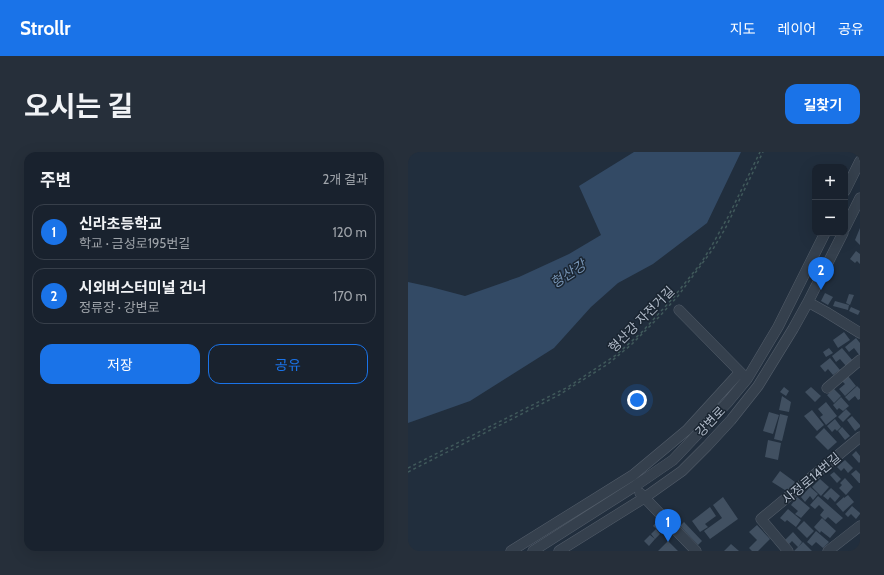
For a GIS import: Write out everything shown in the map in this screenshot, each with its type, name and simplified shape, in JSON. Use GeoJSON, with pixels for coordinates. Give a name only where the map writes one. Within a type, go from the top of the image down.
{"type":"FeatureCollection","features":[{"type":"Feature","properties":{"kind":"street"},"geometry":{"type":"LineString","coordinates":[[848,185],[860,161]]}},
{"type":"Feature","properties":{"kind":"street"},"geometry":{"type":"LineString","coordinates":[[848,222],[860,200]]}},
{"type":"Feature","properties":{"kind":"street","name":"강변로"},"geometry":{"type":"LineString","coordinates":[[533,551],[673,460],[727,403],[744,375],[778,327],[824,236]]}},
{"type":"Feature","properties":{"kind":"street","name":"강변로"},"geometry":{"type":"LineString","coordinates":[[559,551],[644,498],[682,471],[731,420],[758,386],[793,329],[841,236]]}},
{"type":"Feature","properties":{"kind":"street"},"geometry":{"type":"LineString","coordinates":[[808,302],[860,333]]}},
{"type":"Feature","properties":{"kind":"street"},"geometry":{"type":"LineString","coordinates":[[679,310],[744,375],[758,386]]}},
{"type":"Feature","properties":{"kind":"street"},"geometry":{"type":"LineString","coordinates":[[827,388],[860,360]]}},
{"type":"Feature","properties":{"kind":"street"},"geometry":{"type":"LineString","coordinates":[[511,551],[632,475],[688,430],[744,375]]}},
{"type":"Feature","properties":{"kind":"street","name":"사정로14번길"},"geometry":{"type":"LineString","coordinates":[[788,551],[761,519],[860,437]]}},
{"type":"Feature","properties":{"kind":"street"},"geometry":{"type":"LineString","coordinates":[[635,486],[644,498],[696,551]]}},
{"type":"Feature","properties":{"kind":"street"},"geometry":{"type":"LineString","coordinates":[[828,551],[860,526]]}},
{"type":"Feature","properties":{"kind":"path"},"geometry":{"type":"LineString","coordinates":[[408,468],[568,387],[616,355],[641,333],[673,298],[711,247],[729,215],[760,152]]}},
{"type":"Feature","properties":{"kind":"path","name":"형산강 자전거길"},"geometry":{"type":"LineString","coordinates":[[408,472],[559,395],[608,364],[632,344],[660,318],[713,249],[725,229],[763,152]]}},
{"type":"Feature","properties":{"kind":"water","name":"형산강"},"geometry":{"type":"Polygon","coordinates":[[[634,152],[741,152],[707,223],[653,264],[618,283],[591,307],[554,348],[470,401],[408,423],[408,282],[465,296],[519,277],[569,254],[601,235],[579,186],[634,152]]]}},
{"type":"Feature","properties":{"kind":"building"},"geometry":{"type":"Polygon","coordinates":[[[860,228],[860,245],[855,240],[860,228]]]}},
{"type":"Feature","properties":{"kind":"building"},"geometry":{"type":"Polygon","coordinates":[[[856,251],[860,254],[860,264],[857,261],[855,263],[850,259],[856,251]]]}},
{"type":"Feature","properties":{"kind":"building"},"geometry":{"type":"Polygon","coordinates":[[[825,293],[833,297],[828,305],[821,301],[825,293]]]}},
{"type":"Feature","properties":{"kind":"building"},"geometry":{"type":"Polygon","coordinates":[[[849,294],[854,295],[850,305],[846,303],[849,294]]]}},
{"type":"Feature","properties":{"kind":"building"},"geometry":{"type":"Polygon","coordinates":[[[835,301],[849,305],[848,310],[833,306],[835,301]]]}},
{"type":"Feature","properties":{"kind":"building"},"geometry":{"type":"Polygon","coordinates":[[[851,307],[860,311],[858,315],[849,311],[851,307]]]}},
{"type":"Feature","properties":{"kind":"building"},"geometry":{"type":"Polygon","coordinates":[[[844,332],[850,340],[838,348],[833,340],[844,332]]]}},
{"type":"Feature","properties":{"kind":"building"},"geometry":{"type":"Polygon","coordinates":[[[856,338],[860,343],[860,356],[854,348],[849,352],[845,347],[856,338]]]}},
{"type":"Feature","properties":{"kind":"building"},"geometry":{"type":"Polygon","coordinates":[[[829,348],[833,353],[826,357],[823,352],[829,348]]]}},
{"type":"Feature","properties":{"kind":"building"},"geometry":{"type":"Polygon","coordinates":[[[842,348],[853,361],[846,366],[840,359],[836,362],[832,356],[842,348]]]}},
{"type":"Feature","properties":{"kind":"building"},"geometry":{"type":"Polygon","coordinates":[[[830,358],[840,370],[833,375],[828,369],[825,372],[820,366],[830,358]]]}},
{"type":"Feature","properties":{"kind":"building"},"geometry":{"type":"Polygon","coordinates":[[[848,376],[856,386],[845,396],[839,389],[845,384],[842,381],[848,376]]]}},
{"type":"Feature","properties":{"kind":"building"},"geometry":{"type":"Polygon","coordinates":[[[857,386],[860,389],[860,399],[858,400],[855,396],[849,401],[845,397],[857,386]]]}},
{"type":"Feature","properties":{"kind":"building"},"geometry":{"type":"Polygon","coordinates":[[[784,387],[789,391],[786,396],[780,392],[784,387]]]}},
{"type":"Feature","properties":{"kind":"building"},"geometry":{"type":"Polygon","coordinates":[[[811,387],[821,396],[815,402],[805,392],[811,387]]]}},
{"type":"Feature","properties":{"kind":"building"},"geometry":{"type":"Polygon","coordinates":[[[834,389],[841,396],[834,403],[827,395],[834,389]]]}},
{"type":"Feature","properties":{"kind":"building"},"geometry":{"type":"Polygon","coordinates":[[[782,396],[791,402],[789,412],[779,410],[782,396]]]}},
{"type":"Feature","properties":{"kind":"building"},"geometry":{"type":"Polygon","coordinates":[[[841,397],[849,406],[843,411],[839,408],[837,410],[833,405],[841,397]]]}},
{"type":"Feature","properties":{"kind":"building"},"geometry":{"type":"Polygon","coordinates":[[[826,402],[837,416],[826,425],[820,417],[823,415],[818,409],[826,402]]]}},
{"type":"Feature","properties":{"kind":"building"},"geometry":{"type":"Polygon","coordinates":[[[846,409],[851,414],[843,422],[838,417],[846,409]]]}},
{"type":"Feature","properties":{"kind":"building"},"geometry":{"type":"Polygon","coordinates":[[[812,410],[824,425],[817,431],[804,416],[812,410]]]}},
{"type":"Feature","properties":{"kind":"building"},"geometry":{"type":"Polygon","coordinates":[[[769,412],[779,415],[773,434],[763,431],[769,412]]]}},
{"type":"Feature","properties":{"kind":"building"},"geometry":{"type":"Polygon","coordinates":[[[780,414],[788,416],[782,441],[774,439],[780,414]]]}},
{"type":"Feature","properties":{"kind":"building"},"geometry":{"type":"Polygon","coordinates":[[[852,416],[860,425],[860,427],[855,431],[847,420],[852,416]]]}},
{"type":"Feature","properties":{"kind":"building"},"geometry":{"type":"Polygon","coordinates":[[[835,419],[841,427],[837,431],[835,429],[832,432],[827,426],[835,419]]]}},
{"type":"Feature","properties":{"kind":"building"},"geometry":{"type":"Polygon","coordinates":[[[842,427],[850,436],[845,440],[838,431],[842,427]]]}},
{"type":"Feature","properties":{"kind":"building"},"geometry":{"type":"Polygon","coordinates":[[[824,428],[837,442],[828,450],[815,437],[824,428]]]}},
{"type":"Feature","properties":{"kind":"building"},"geometry":{"type":"Polygon","coordinates":[[[768,440],[781,443],[778,460],[765,457],[768,440]]]}},
{"type":"Feature","properties":{"kind":"building"},"geometry":{"type":"Polygon","coordinates":[[[856,451],[860,456],[859,463],[852,455],[856,451]]]}},
{"type":"Feature","properties":{"kind":"building"},"geometry":{"type":"Polygon","coordinates":[[[845,460],[853,468],[848,473],[844,468],[841,471],[837,467],[845,460]]]}},
{"type":"Feature","properties":{"kind":"building"},"geometry":{"type":"Polygon","coordinates":[[[856,470],[860,474],[860,483],[851,474],[856,470]]]}},
{"type":"Feature","properties":{"kind":"building"},"geometry":{"type":"Polygon","coordinates":[[[780,471],[795,482],[788,492],[772,482],[780,471]]]}},
{"type":"Feature","properties":{"kind":"building"},"geometry":{"type":"Polygon","coordinates":[[[834,472],[841,479],[837,483],[830,475],[834,472]]]}},
{"type":"Feature","properties":{"kind":"building"},"geometry":{"type":"Polygon","coordinates":[[[845,478],[853,487],[846,495],[839,488],[842,485],[840,483],[845,478]]]}},
{"type":"Feature","properties":{"kind":"building"},"geometry":{"type":"Polygon","coordinates":[[[820,479],[829,487],[821,496],[812,487],[820,479]]]}},
{"type":"Feature","properties":{"kind":"building"},"geometry":{"type":"Polygon","coordinates":[[[810,487],[818,494],[813,500],[810,496],[805,502],[801,497],[810,487]]]}},
{"type":"Feature","properties":{"kind":"building"},"geometry":{"type":"Polygon","coordinates":[[[831,488],[840,496],[835,502],[830,497],[828,500],[823,496],[831,488]]]}},
{"type":"Feature","properties":{"kind":"building"},"geometry":{"type":"Polygon","coordinates":[[[848,495],[854,502],[843,512],[836,504],[848,495]]]}},
{"type":"Feature","properties":{"kind":"building"},"geometry":{"type":"Polygon","coordinates":[[[818,496],[843,518],[836,524],[828,517],[825,520],[820,515],[824,510],[819,505],[815,509],[810,505],[818,496]]]}},
{"type":"Feature","properties":{"kind":"building"},"geometry":{"type":"Polygon","coordinates":[[[723,497],[738,519],[710,539],[704,531],[722,518],[713,505],[723,497]]]}},
{"type":"Feature","properties":{"kind":"building"},"geometry":{"type":"Polygon","coordinates":[[[797,497],[810,508],[801,518],[795,514],[798,511],[791,505],[797,497]]]}},
{"type":"Feature","properties":{"kind":"building"},"geometry":{"type":"Polygon","coordinates":[[[852,506],[860,513],[856,519],[851,514],[848,517],[845,514],[852,506]]]}},
{"type":"Feature","properties":{"kind":"building"},"geometry":{"type":"Polygon","coordinates":[[[710,507],[716,516],[705,524],[708,527],[700,532],[692,521],[710,507]]]}},
{"type":"Feature","properties":{"kind":"building"},"geometry":{"type":"Polygon","coordinates":[[[788,509],[801,520],[796,527],[787,520],[785,522],[780,518],[788,509]]]}},
{"type":"Feature","properties":{"kind":"building"},"geometry":{"type":"Polygon","coordinates":[[[822,518],[836,531],[830,538],[821,531],[820,533],[814,527],[822,518]]]}},
{"type":"Feature","properties":{"kind":"building"},"geometry":{"type":"Polygon","coordinates":[[[657,521],[664,528],[660,532],[653,526],[657,521]]]}},
{"type":"Feature","properties":{"kind":"building"},"geometry":{"type":"Polygon","coordinates":[[[804,521],[814,531],[807,538],[797,528],[804,521]]]}},
{"type":"Feature","properties":{"kind":"building"},"geometry":{"type":"Polygon","coordinates":[[[684,522],[702,541],[698,545],[680,526],[684,522]]]}},
{"type":"Feature","properties":{"kind":"building"},"geometry":{"type":"Polygon","coordinates":[[[757,525],[770,539],[758,551],[752,551],[749,548],[757,540],[749,532],[757,525]]]}},
{"type":"Feature","properties":{"kind":"building"},"geometry":{"type":"Polygon","coordinates":[[[656,529],[660,534],[655,539],[651,534],[656,529]]]}},
{"type":"Feature","properties":{"kind":"building"},"geometry":{"type":"Polygon","coordinates":[[[816,531],[829,542],[823,548],[816,542],[812,546],[807,542],[816,531]]]}},
{"type":"Feature","properties":{"kind":"building"},"geometry":{"type":"Polygon","coordinates":[[[793,532],[802,542],[798,547],[792,541],[789,544],[785,540],[793,532]]]}},
{"type":"Feature","properties":{"kind":"building"},"geometry":{"type":"Polygon","coordinates":[[[650,535],[655,539],[649,546],[644,541],[650,535]]]}},
{"type":"Feature","properties":{"kind":"building"},"geometry":{"type":"Polygon","coordinates":[[[668,541],[678,551],[658,551],[668,541]]]}},
{"type":"Feature","properties":{"kind":"building"},"geometry":{"type":"Polygon","coordinates":[[[803,542],[812,551],[794,551],[803,542]]]}},
{"type":"Feature","properties":{"kind":"building"},"geometry":{"type":"Polygon","coordinates":[[[731,544],[739,551],[724,551],[731,544]]]}},
{"type":"Feature","properties":{"kind":"place","name":"시외버스터미널 건너"},"geometry":{"type":"Point","coordinates":[821,290]}},
{"type":"Feature","properties":{"kind":"place","name":"신라초등학교"},"geometry":{"type":"Point","coordinates":[668,542]}}]}
